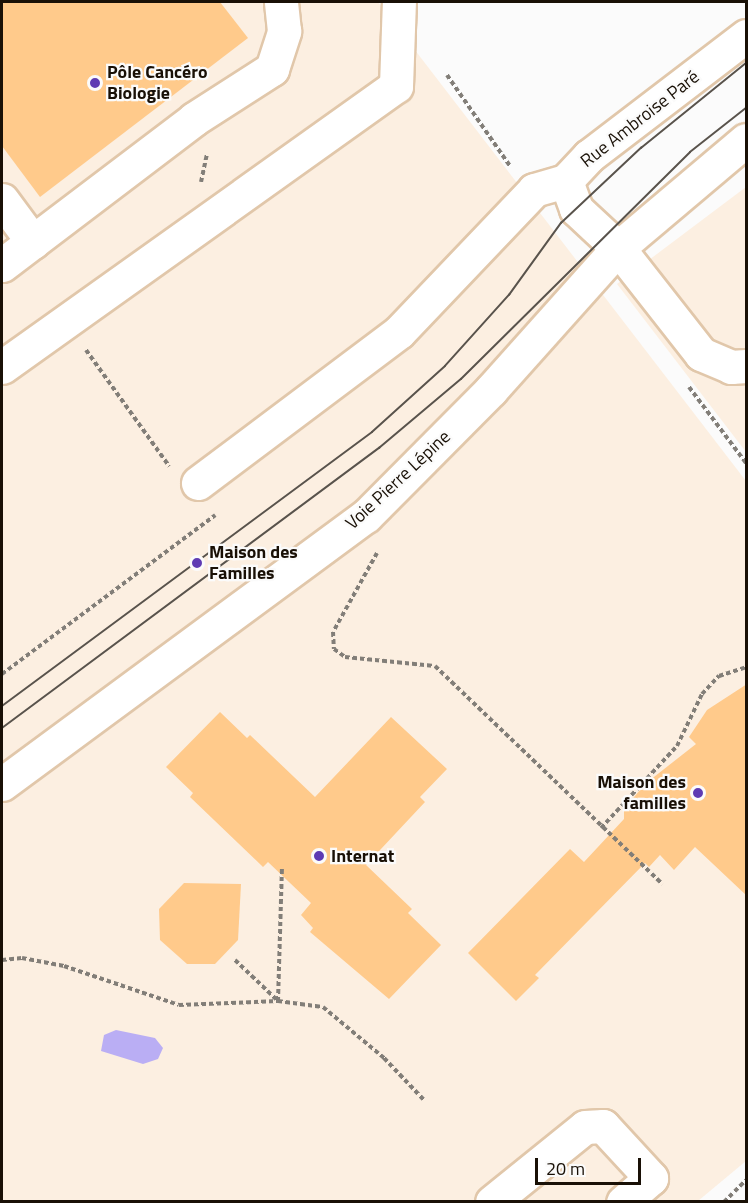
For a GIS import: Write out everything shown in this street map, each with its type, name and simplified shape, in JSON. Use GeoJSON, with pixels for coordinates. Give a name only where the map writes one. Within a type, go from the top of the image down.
{"type":"FeatureCollection","features":[{"type":"Feature","properties":{"kind":"street"},"geometry":{"type":"LineString","coordinates":[[2,265],[194,119],[272,69],[284,31],[281,2]]}},
{"type":"Feature","properties":{"kind":"street"},"geometry":{"type":"LineString","coordinates":[[397,79],[399,2]]}},
{"type":"Feature","properties":{"kind":"street","name":"Rue Ambroise Paré"},"geometry":{"type":"LineString","coordinates":[[747,36],[589,156],[566,181],[576,209],[618,248],[701,354],[731,367],[747,366]]}},
{"type":"Feature","properties":{"kind":"street"},"geometry":{"type":"LineString","coordinates":[[2,366],[397,79]]}},
{"type":"Feature","properties":{"kind":"street"},"geometry":{"type":"LineString","coordinates":[[2,360],[397,79]]}},
{"type":"Feature","properties":{"kind":"street"},"geometry":{"type":"LineString","coordinates":[[618,248],[747,140]]}},
{"type":"Feature","properties":{"kind":"street"},"geometry":{"type":"LineString","coordinates":[[192,489],[399,332],[534,190],[566,181]]}},
{"type":"Feature","properties":{"kind":"street"},"geometry":{"type":"LineString","coordinates":[[2,200],[33,242]]}},
{"type":"Feature","properties":{"kind":"street","name":"Voie Pierre Lépine"},"geometry":{"type":"LineString","coordinates":[[2,784],[366,516],[491,390],[618,248]]}},
{"type":"Feature","properties":{"kind":"street"},"geometry":{"type":"LineString","coordinates":[[492,1202],[585,1126],[603,1126],[651,1178],[623,1202]]}},
{"type":"Feature","properties":{"kind":"path"},"geometry":{"type":"LineString","coordinates":[[447,75],[516,170]]}},
{"type":"Feature","properties":{"kind":"path"},"geometry":{"type":"LineString","coordinates":[[65,321],[192,489],[208,520]]}},
{"type":"Feature","properties":{"kind":"path"},"geometry":{"type":"LineString","coordinates":[[381,546],[333,632],[334,649],[345,657],[435,666],[601,828],[662,884]]}},
{"type":"Feature","properties":{"kind":"path"},"geometry":{"type":"LineString","coordinates":[[601,828],[677,746],[702,694],[719,676],[747,667]]}},
{"type":"Feature","properties":{"kind":"path"},"geometry":{"type":"LineString","coordinates":[[278,1001],[282,869]]}},
{"type":"Feature","properties":{"kind":"path"},"geometry":{"type":"LineString","coordinates":[[2,960],[22,958],[64,966],[179,1005],[278,1001],[322,1007],[384,1058],[424,1100]]}},
{"type":"Feature","properties":{"kind":"path"},"geometry":{"type":"LineString","coordinates":[[235,960],[278,1001]]}},
{"type":"Feature","properties":{"kind":"path"},"geometry":{"type":"LineString","coordinates":[[724,1202],[747,1180]]}},
{"type":"Feature","properties":{"kind":"shaded area"},"geometry":{"type":"Polygon","coordinates":[[[2,2],[378,2],[746,481],[746,1161],[698,1201],[2,1202],[2,2]]]}},
{"type":"Feature","properties":{"kind":"shaded area"},"geometry":{"type":"Polygon","coordinates":[[[746,187],[746,452],[617,284],[746,187]]]}},
{"type":"Feature","properties":{"kind":"shaded area"},"geometry":{"type":"Polygon","coordinates":[[[116,1030],[155,1038],[163,1048],[158,1059],[143,1064],[101,1051],[104,1035],[116,1030]]]}},
{"type":"Feature","properties":{"kind":"building","name":"Pôle Cancéro Biologie"},"geometry":{"type":"Polygon","coordinates":[[[2,2],[220,2],[248,38],[40,197],[2,146],[2,2]]]}},
{"type":"Feature","properties":{"kind":"building"},"geometry":{"type":"Polygon","coordinates":[[[747,684],[747,896],[695,847],[674,870],[660,855],[649,867],[645,863],[535,975],[539,978],[516,1001],[468,953],[570,849],[584,862],[624,819],[624,809],[645,784],[696,744],[689,737],[707,710],[747,684]]]}},
{"type":"Feature","properties":{"kind":"building","name":"Internat"},"geometry":{"type":"Polygon","coordinates":[[[220,712],[247,738],[250,735],[315,797],[391,717],[447,769],[420,797],[425,802],[366,865],[412,909],[408,913],[441,945],[389,999],[310,932],[313,928],[301,915],[311,903],[268,862],[263,867],[190,797],[193,793],[166,767],[220,712]]]}},
{"type":"Feature","properties":{"kind":"building"},"geometry":{"type":"Polygon","coordinates":[[[184,883],[241,884],[238,940],[215,964],[187,964],[160,940],[159,909],[184,883]]]}},
{"type":"Feature","properties":{"kind":"tram line"},"geometry":{"type":"LineString","coordinates":[[2,706],[372,432],[445,366],[509,295],[561,223],[641,148],[746,63]]}},
{"type":"Feature","properties":{"kind":"tram line"},"geometry":{"type":"LineString","coordinates":[[2,728],[379,448],[461,379],[690,152],[746,108]]}},
{"type":"Feature","properties":{"kind":"place","name":"Pôle Cancéro Biologie"},"geometry":{"type":"Point","coordinates":[95,83]}},
{"type":"Feature","properties":{"kind":"place","name":"Maison des Familles"},"geometry":{"type":"Point","coordinates":[197,563]}},
{"type":"Feature","properties":{"kind":"place","name":"Maison des familles"},"geometry":{"type":"Point","coordinates":[698,793]}},
{"type":"Feature","properties":{"kind":"place","name":"Internat"},"geometry":{"type":"Point","coordinates":[319,856]}}]}
